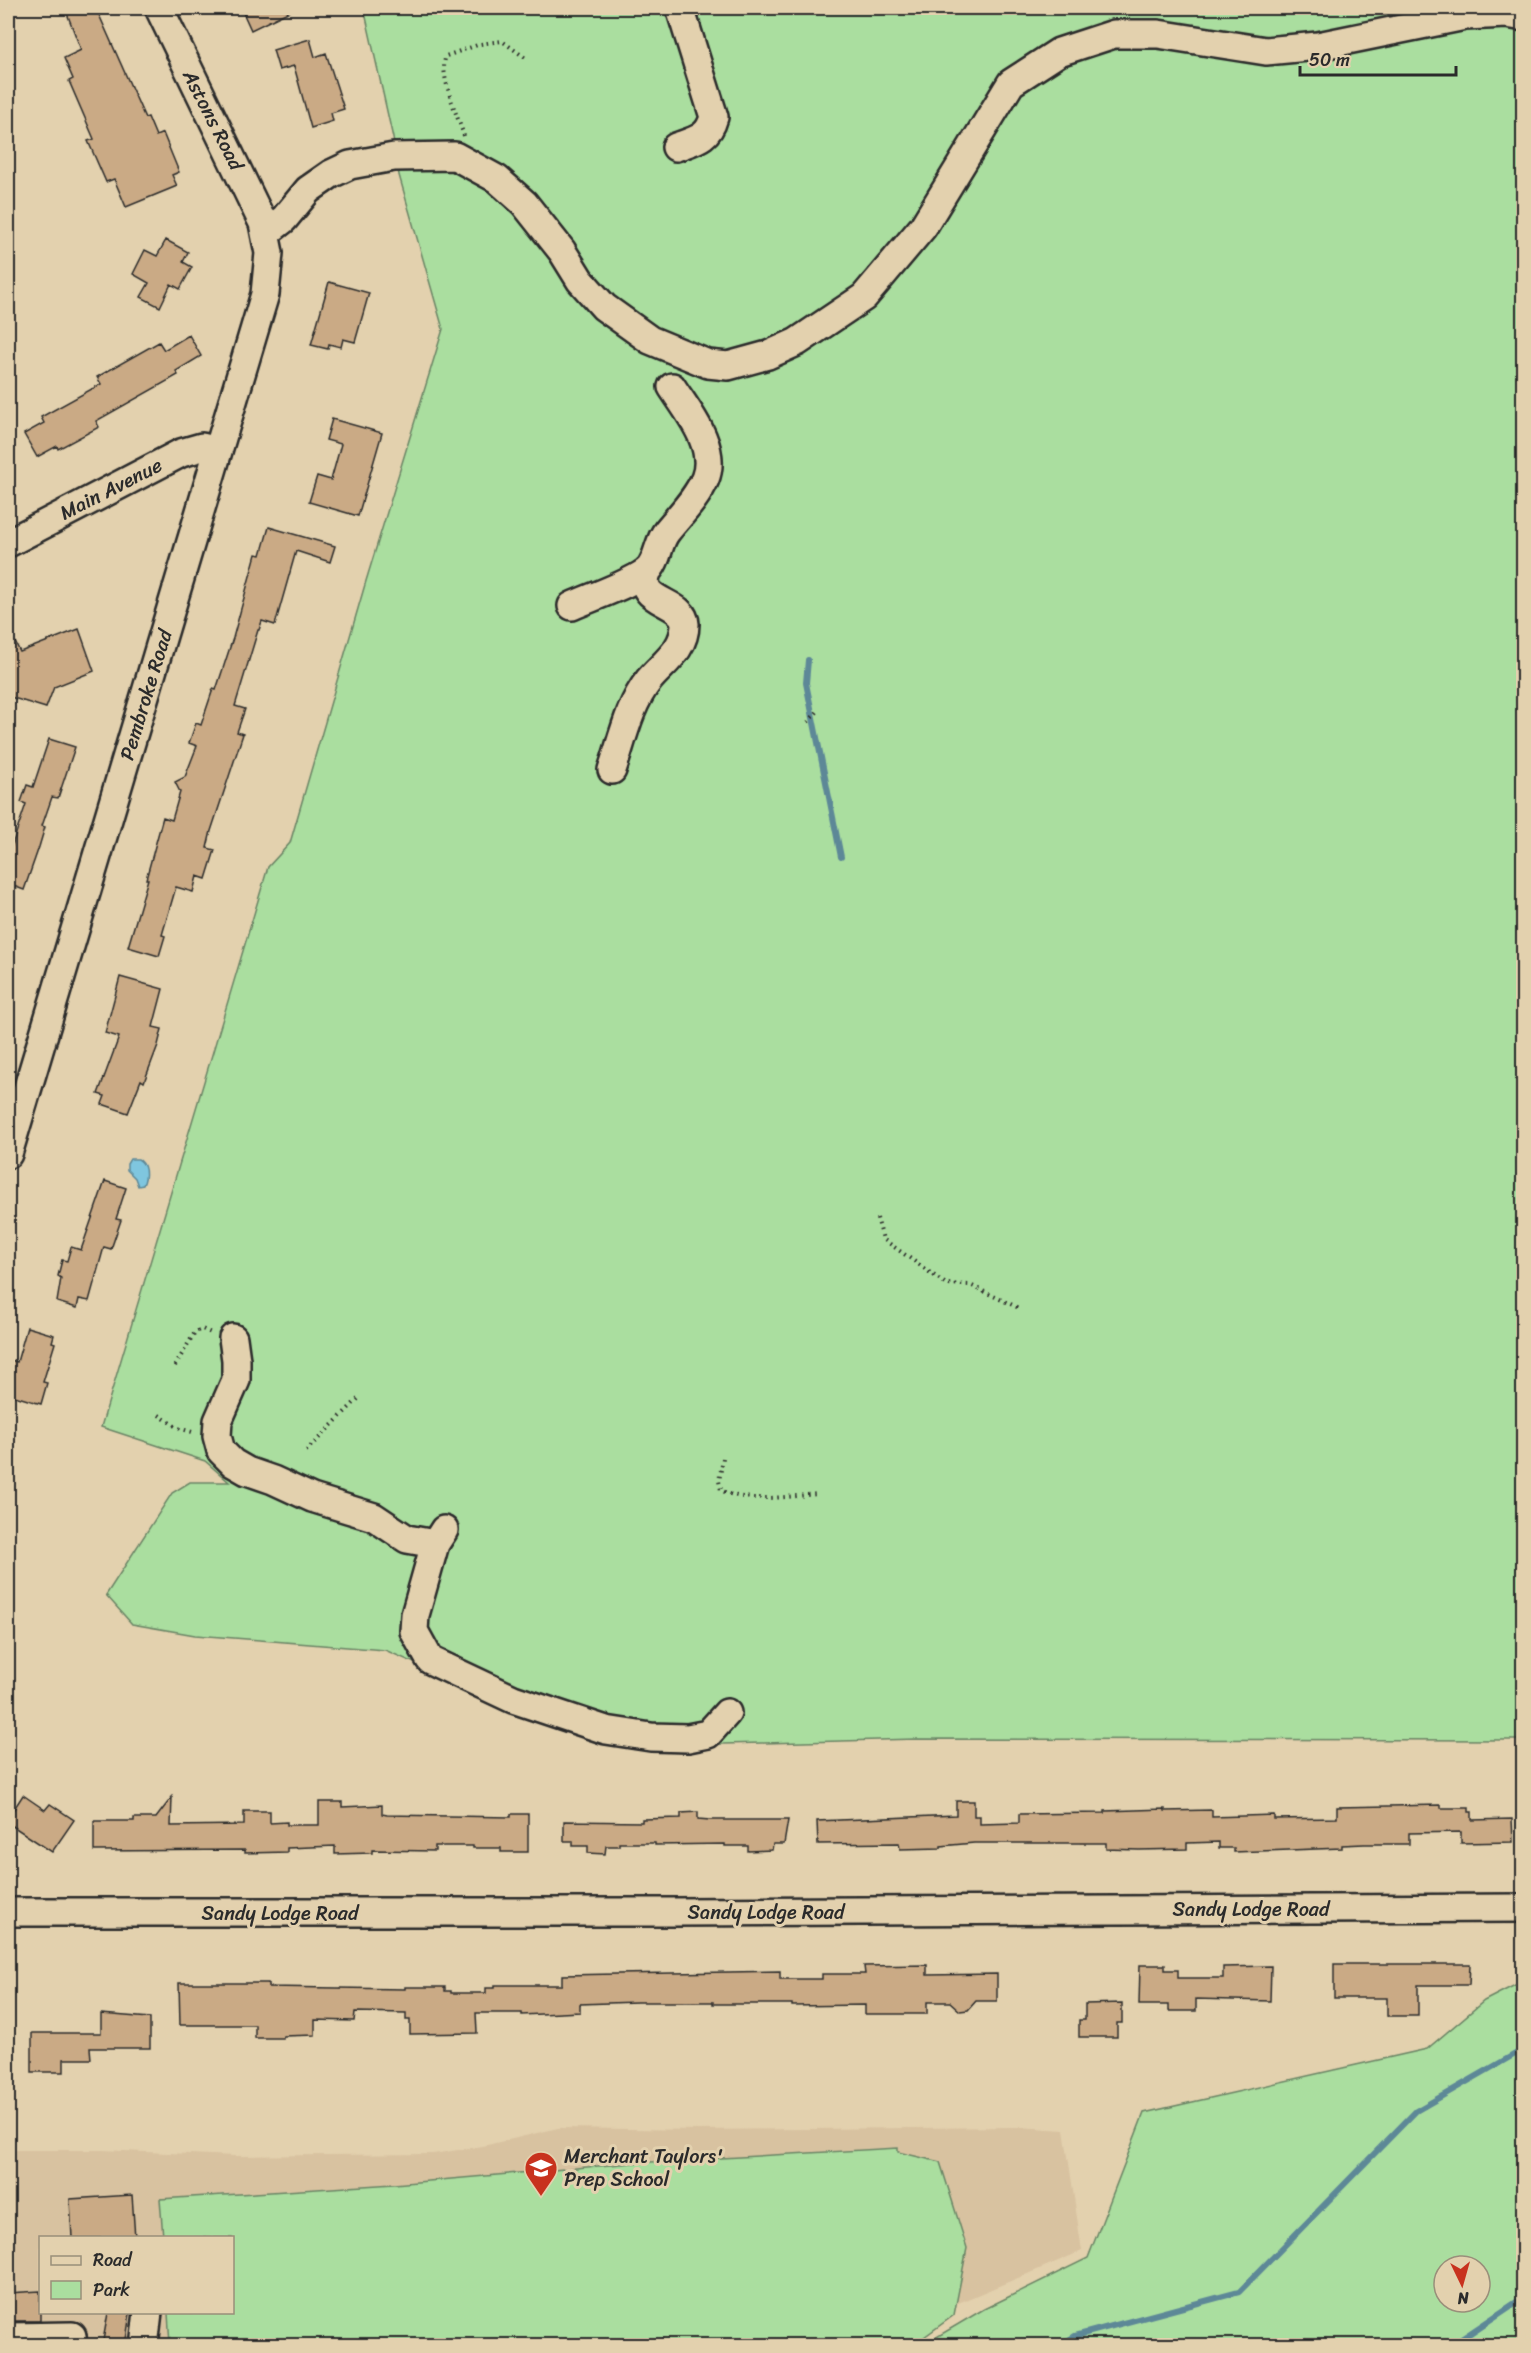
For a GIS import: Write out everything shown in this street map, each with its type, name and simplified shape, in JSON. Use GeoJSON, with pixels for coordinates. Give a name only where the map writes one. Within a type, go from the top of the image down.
{"type":"FeatureCollection","features":[{"type":"Feature","properties":{"kind":"street","name":"Astons Road"},"geometry":{"type":"LineString","coordinates":[[159,8],[202,100],[257,208],[266,233]]}},
{"type":"Feature","properties":{"kind":"street"},"geometry":{"type":"LineString","coordinates":[[676,147],[699,139],[710,130],[714,117],[680,8]]}},
{"type":"Feature","properties":{"kind":"street"},"geometry":{"type":"LineString","coordinates":[[266,233],[284,219],[308,190],[331,174],[350,165],[394,156],[455,156],[496,179],[524,203],[562,251],[580,280],[604,307],[650,340],[708,364],[728,366],[768,355],[797,342],[864,297],[923,227],[1011,83],[1059,52],[1114,34],[1158,34],[1266,51],[1318,46],[1465,16],[1507,14],[1524,17]]}},
{"type":"Feature","properties":{"kind":"street","name":"Pembroke Road"},"geometry":{"type":"LineString","coordinates":[[8,1154],[265,294],[269,267],[266,233]]}},
{"type":"Feature","properties":{"kind":"street"},"geometry":{"type":"LineString","coordinates":[[612,770],[630,717],[647,682],[671,659],[680,643],[685,626],[680,612],[653,595],[646,587],[645,578],[658,555],[662,538],[691,501],[705,478],[706,453],[700,430],[672,387]]}},
{"type":"Feature","properties":{"kind":"street","name":"Main Avenue"},"geometry":{"type":"LineString","coordinates":[[8,543],[181,453],[202,447],[218,451]]}},
{"type":"Feature","properties":{"kind":"street"},"geometry":{"type":"LineString","coordinates":[[572,606],[648,570]]}},
{"type":"Feature","properties":{"kind":"street"},"geometry":{"type":"LineString","coordinates":[[234,1344],[236,1380],[218,1421],[217,1436],[221,1452],[233,1463],[248,1471],[312,1498],[374,1517],[407,1539],[439,1537],[415,1615],[414,1631],[430,1660],[513,1698],[606,1730],[651,1737],[688,1738],[708,1734],[727,1713]]}},
{"type":"Feature","properties":{"kind":"street","name":"Sandy Lodge Road"},"geometry":{"type":"LineString","coordinates":[[8,1912],[1524,1908]]}},
{"type":"Feature","properties":{"kind":"street"},"geometry":{"type":"LineString","coordinates":[[144,2346],[148,2314]]}},
{"type":"Feature","properties":{"kind":"street"},"geometry":{"type":"LineString","coordinates":[[8,2337],[72,2336],[73,2346]]}},
{"type":"Feature","properties":{"kind":"path"},"geometry":{"type":"LineString","coordinates":[[477,167],[448,86],[443,63],[446,56],[480,44],[502,41],[527,59]]}},
{"type":"Feature","properties":{"kind":"path"},"geometry":{"type":"LineString","coordinates":[[808,722],[818,711]]}},
{"type":"Feature","properties":{"kind":"path"},"geometry":{"type":"LineString","coordinates":[[877,1218],[883,1239],[946,1284],[970,1285],[1021,1309]]}},
{"type":"Feature","properties":{"kind":"path"},"geometry":{"type":"LineString","coordinates":[[175,1366],[195,1332],[202,1329],[234,1344]]}},
{"type":"Feature","properties":{"kind":"path"},"geometry":{"type":"LineString","coordinates":[[306,1451],[358,1399]]}},
{"type":"Feature","properties":{"kind":"path"},"geometry":{"type":"LineString","coordinates":[[159,1415],[178,1428],[217,1436]]}},
{"type":"Feature","properties":{"kind":"path"},"geometry":{"type":"LineString","coordinates":[[723,1458],[719,1481],[721,1490],[727,1494],[746,1498],[818,1494]]}},
{"type":"Feature","properties":{"kind":"shaded area","name":"Merchant Taylors' Prep School"},"geometry":{"type":"Polygon","coordinates":[[[1018,2127],[1064,2130],[1082,2251],[858,2345],[8,2346],[8,2150],[102,2150],[234,2156],[433,2154],[483,2146],[558,2128],[699,2130],[1018,2127]]]}},
{"type":"Feature","properties":{"kind":"green space"},"geometry":{"type":"Polygon","coordinates":[[[364,8],[1523,8],[1523,1740],[917,1739],[646,1746],[552,1723],[385,1650],[195,1635],[132,1624],[106,1595],[172,1493],[190,1482],[229,1482],[205,1461],[101,1427],[268,867],[290,843],[366,581],[443,329],[399,175],[364,8]]]}},
{"type":"Feature","properties":{"kind":"green space"},"geometry":{"type":"Polygon","coordinates":[[[1523,1981],[1523,2345],[923,2345],[984,2309],[1088,2258],[1144,2113],[1427,2049],[1484,2001],[1523,1981]]]}},
{"type":"Feature","properties":{"kind":"green space","name":"Merchant Taylors' Prep School"},"geometry":{"type":"Polygon","coordinates":[[[898,2148],[898,2152],[940,2162],[967,2248],[954,2315],[913,2345],[170,2345],[168,2314],[234,2314],[234,2236],[163,2236],[160,2199],[394,2184],[633,2163],[898,2148]]]}},
{"type":"Feature","properties":{"kind":"water"},"geometry":{"type":"Polygon","coordinates":[[[130,1159],[138,1159],[145,1167],[143,1185],[138,1186],[135,1178],[127,1170],[130,1159]]]}},
{"type":"Feature","properties":{"kind":"building"},"geometry":{"type":"Polygon","coordinates":[[[65,8],[96,8],[145,118],[148,117],[156,136],[163,133],[179,172],[172,175],[177,186],[126,207],[114,179],[106,182],[88,141],[94,139],[69,81],[73,79],[64,58],[81,50],[65,8]]]}},
{"type":"Feature","properties":{"kind":"building"},"geometry":{"type":"Polygon","coordinates":[[[241,8],[296,8],[251,30],[241,8]]]}},
{"type":"Feature","properties":{"kind":"building"},"geometry":{"type":"Polygon","coordinates":[[[310,39],[315,57],[326,53],[344,109],[331,113],[333,121],[311,128],[294,66],[279,70],[273,50],[310,39]]]}},
{"type":"Feature","properties":{"kind":"building"},"geometry":{"type":"Polygon","coordinates":[[[166,240],[188,252],[183,262],[192,267],[180,289],[171,284],[160,307],[141,297],[149,283],[133,274],[145,250],[157,256],[166,240]]]}},
{"type":"Feature","properties":{"kind":"building"},"geometry":{"type":"Polygon","coordinates":[[[329,282],[369,293],[355,342],[343,339],[341,347],[329,344],[328,349],[311,345],[329,282]]]}},
{"type":"Feature","properties":{"kind":"building"},"geometry":{"type":"Polygon","coordinates":[[[189,335],[201,356],[176,371],[178,375],[96,421],[99,427],[58,449],[57,446],[37,457],[24,434],[44,423],[41,417],[101,384],[97,377],[159,342],[164,350],[189,335]]]}},
{"type":"Feature","properties":{"kind":"building"},"geometry":{"type":"Polygon","coordinates":[[[332,419],[382,433],[358,516],[309,502],[317,476],[331,480],[341,444],[326,440],[332,419]]]}},
{"type":"Feature","properties":{"kind":"building"},"geometry":{"type":"Polygon","coordinates":[[[269,527],[335,546],[330,562],[296,551],[275,625],[262,621],[258,630],[235,706],[245,709],[237,732],[243,734],[211,831],[207,848],[215,850],[206,879],[197,876],[193,892],[176,887],[162,935],[165,936],[159,956],[128,947],[163,817],[172,820],[180,792],[175,782],[185,777],[197,746],[189,743],[196,723],[201,725],[213,689],[216,690],[256,554],[261,555],[269,527]]]}},
{"type":"Feature","properties":{"kind":"building"},"geometry":{"type":"Polygon","coordinates":[[[8,628],[20,652],[79,629],[94,671],[54,687],[46,708],[10,697],[8,628]]]}},
{"type":"Feature","properties":{"kind":"building"},"geometry":{"type":"Polygon","coordinates":[[[49,739],[75,747],[58,798],[52,797],[42,826],[45,827],[39,847],[24,890],[8,884],[8,857],[26,804],[21,802],[27,785],[33,787],[49,739]]]}},
{"type":"Feature","properties":{"kind":"building"},"geometry":{"type":"Polygon","coordinates":[[[120,977],[163,989],[153,1027],[162,1029],[158,1045],[144,1082],[141,1080],[128,1113],[102,1104],[105,1096],[98,1094],[119,1037],[105,1033],[120,977]]]}},
{"type":"Feature","properties":{"kind":"building"},"geometry":{"type":"Polygon","coordinates":[[[105,1181],[126,1188],[116,1219],[121,1220],[111,1249],[104,1247],[89,1301],[79,1299],[77,1308],[57,1302],[61,1278],[58,1276],[62,1260],[67,1261],[71,1247],[81,1250],[105,1181]]]}},
{"type":"Feature","properties":{"kind":"building"},"geometry":{"type":"Polygon","coordinates":[[[27,1327],[54,1335],[52,1342],[55,1343],[43,1382],[47,1383],[41,1404],[8,1394],[8,1359],[17,1362],[27,1327]]]}},
{"type":"Feature","properties":{"kind":"building"},"geometry":{"type":"Polygon","coordinates":[[[23,1795],[45,1810],[50,1804],[74,1820],[52,1852],[8,1823],[8,1818],[23,1795]]]}},
{"type":"Feature","properties":{"kind":"building"},"geometry":{"type":"Polygon","coordinates":[[[172,1797],[171,1826],[244,1825],[244,1811],[270,1811],[270,1823],[319,1825],[319,1802],[342,1802],[342,1807],[382,1805],[382,1814],[387,1815],[511,1817],[511,1814],[528,1814],[528,1852],[501,1852],[501,1848],[473,1848],[473,1846],[435,1846],[435,1851],[372,1850],[372,1853],[335,1854],[335,1846],[287,1848],[287,1852],[245,1853],[245,1850],[94,1851],[94,1821],[134,1821],[134,1818],[156,1818],[172,1797]]]}},
{"type":"Feature","properties":{"kind":"building"},"geometry":{"type":"Polygon","coordinates":[[[956,1801],[974,1801],[974,1816],[980,1816],[980,1824],[1019,1823],[1019,1814],[1105,1813],[1105,1811],[1165,1809],[1165,1811],[1212,1810],[1212,1817],[1274,1815],[1274,1819],[1337,1818],[1337,1807],[1441,1805],[1441,1808],[1469,1808],[1469,1812],[1472,1812],[1472,1820],[1512,1819],[1513,1842],[1461,1843],[1461,1832],[1409,1833],[1409,1844],[1342,1845],[1342,1848],[1234,1852],[1234,1848],[1219,1848],[1219,1842],[1187,1843],[1187,1849],[1139,1850],[1106,1849],[1106,1843],[974,1843],[941,1846],[941,1848],[900,1849],[899,1843],[818,1844],[817,1821],[956,1815],[956,1801]]]}},
{"type":"Feature","properties":{"kind":"building"},"geometry":{"type":"Polygon","coordinates":[[[698,1812],[698,1819],[788,1820],[784,1844],[773,1844],[772,1850],[748,1851],[748,1846],[725,1846],[725,1844],[619,1843],[619,1846],[606,1846],[605,1854],[588,1853],[588,1846],[573,1846],[573,1841],[564,1841],[564,1821],[642,1822],[642,1819],[681,1818],[681,1813],[698,1812]]]}},
{"type":"Feature","properties":{"kind":"building"},"geometry":{"type":"Polygon","coordinates":[[[1334,1964],[1470,1964],[1469,1985],[1418,1985],[1418,2016],[1387,2016],[1387,1998],[1334,1998],[1334,1964]]]}},
{"type":"Feature","properties":{"kind":"building"},"geometry":{"type":"Polygon","coordinates":[[[927,1965],[927,1975],[997,1974],[997,2001],[976,2001],[968,2010],[960,2011],[950,2002],[927,2002],[927,2014],[865,2014],[865,2005],[792,2006],[792,2004],[713,2004],[713,2002],[580,2004],[580,2012],[522,2015],[522,2013],[476,2013],[477,2033],[410,2034],[410,2020],[406,2020],[406,2013],[355,2012],[354,2021],[315,2020],[315,2035],[283,2036],[283,2038],[255,2038],[255,2025],[180,2025],[179,1983],[268,1983],[268,1987],[405,1989],[405,1987],[445,1987],[445,1991],[451,1991],[451,1993],[486,1993],[486,1988],[495,1988],[495,1985],[562,1985],[562,1975],[780,1971],[780,1979],[822,1979],[822,1974],[865,1974],[864,1966],[927,1965]]]}},
{"type":"Feature","properties":{"kind":"building"},"geometry":{"type":"Polygon","coordinates":[[[1140,1965],[1165,1965],[1165,1970],[1178,1970],[1178,1978],[1223,1978],[1223,1967],[1271,1966],[1270,2001],[1196,1999],[1196,2011],[1169,2011],[1169,2005],[1139,2005],[1140,1965]]]}},
{"type":"Feature","properties":{"kind":"building"},"geometry":{"type":"Polygon","coordinates":[[[1122,2003],[1122,2023],[1117,2023],[1117,2037],[1079,2037],[1079,2020],[1085,2020],[1085,2004],[1122,2003]]]}},
{"type":"Feature","properties":{"kind":"building"},"geometry":{"type":"Polygon","coordinates":[[[101,2014],[150,2018],[150,2048],[90,2048],[91,2059],[64,2059],[64,2072],[32,2072],[32,2033],[101,2033],[101,2014]]]}},
{"type":"Feature","properties":{"kind":"building"},"geometry":{"type":"Polygon","coordinates":[[[132,2195],[135,2236],[72,2236],[70,2199],[132,2195]]]}},
{"type":"Feature","properties":{"kind":"building"},"geometry":{"type":"Polygon","coordinates":[[[39,2291],[40,2321],[8,2321],[8,2293],[39,2291]]]}},
{"type":"Feature","properties":{"kind":"building"},"geometry":{"type":"Polygon","coordinates":[[[108,2314],[130,2314],[125,2346],[102,2346],[108,2314]]]}},
{"type":"Feature","properties":{"kind":"waterway"},"geometry":{"type":"LineString","coordinates":[[808,660],[806,683],[841,857]]}},
{"type":"Feature","properties":{"kind":"waterway"},"geometry":{"type":"LineString","coordinates":[[1059,2346],[1075,2336],[1239,2292],[1416,2111],[1524,2049]]}},
{"type":"Feature","properties":{"kind":"waterway"},"geometry":{"type":"LineString","coordinates":[[1451,2346],[1524,2297]]}},
{"type":"Feature","properties":{"kind":"place","name":"Merchant Taylors' Prep School"},"geometry":{"type":"Point","coordinates":[541,2197]}}]}
